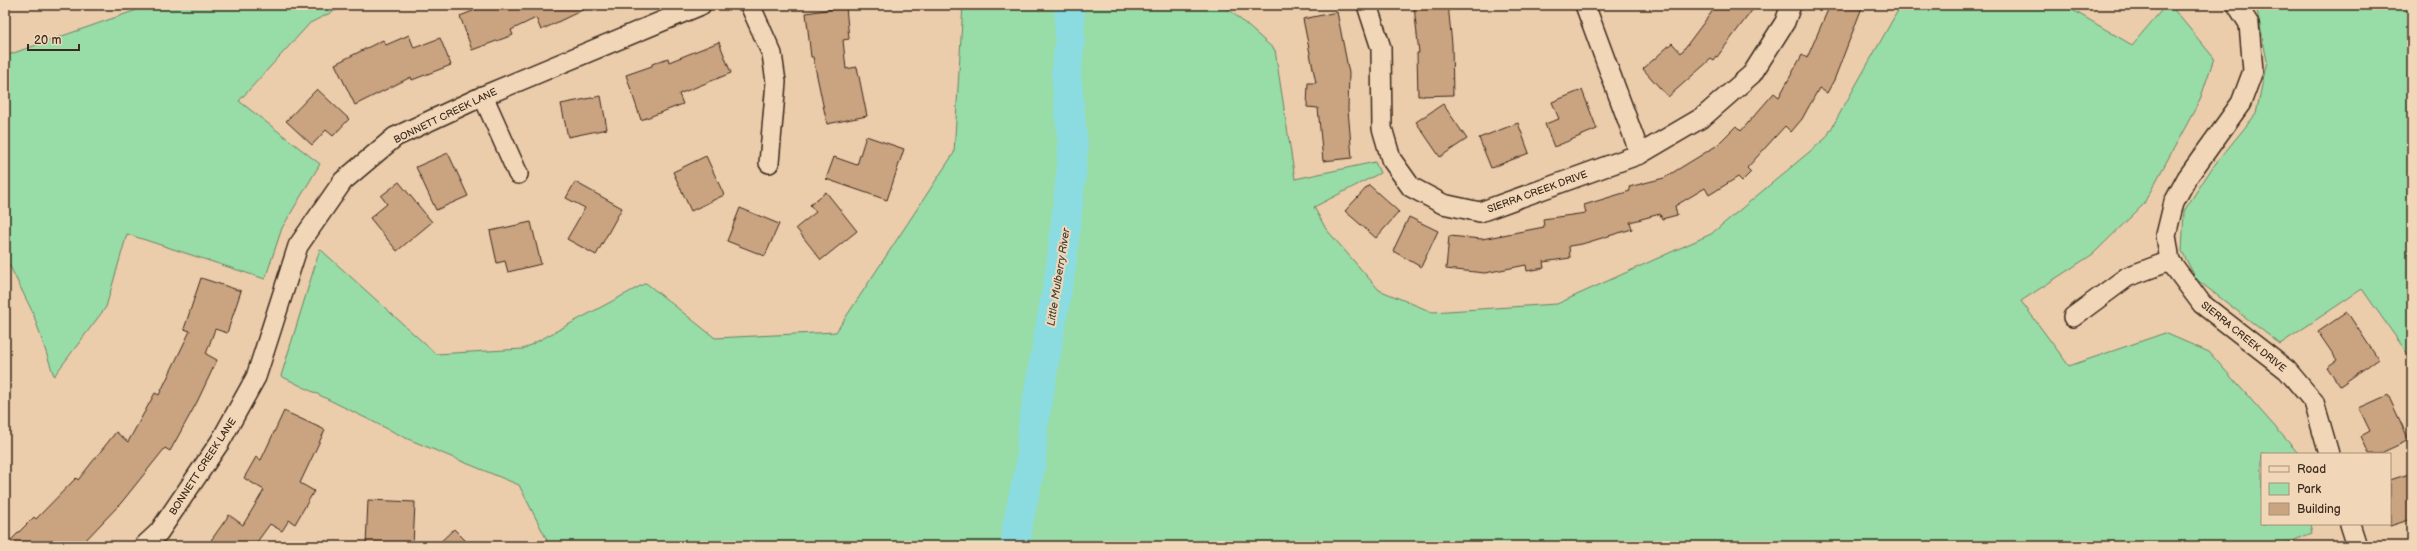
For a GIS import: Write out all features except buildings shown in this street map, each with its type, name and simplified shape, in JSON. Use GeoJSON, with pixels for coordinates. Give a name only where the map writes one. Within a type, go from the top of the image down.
{"type":"FeatureCollection","features":[{"type":"Feature","properties":{"kind":"street","name":"BONNETT CREEK LANE"},"geometry":{"type":"LineString","coordinates":[[144,546],[159,532],[220,442],[256,378],[298,246],[343,181],[395,137],[483,96],[701,5]]}},
{"type":"Feature","properties":{"kind":"street"},"geometry":{"type":"LineString","coordinates":[[750,5],[772,54],[776,82],[769,163]]}},
{"type":"Feature","properties":{"kind":"street","name":"SIERRA CREEK DRIVE"},"geometry":{"type":"LineString","coordinates":[[1367,5],[1381,48],[1382,128],[1391,159],[1410,187],[1443,204],[1480,212],[1640,154],[1703,117],[1752,74],[1785,22],[1791,5]]}},
{"type":"Feature","properties":{"kind":"street"},"geometry":{"type":"LineString","coordinates":[[1585,5],[1640,154]]}},
{"type":"Feature","properties":{"kind":"street","name":"SIERRA CREEK DRIVE"},"geometry":{"type":"LineString","coordinates":[[2237,5],[2249,24],[2253,71],[2241,103],[2187,178],[2174,202],[2166,235],[2170,260],[2202,304],[2287,370],[2314,402],[2329,453]]}},
{"type":"Feature","properties":{"kind":"street"},"geometry":{"type":"LineString","coordinates":[[483,96],[518,174]]}},
{"type":"Feature","properties":{"kind":"street"},"geometry":{"type":"LineString","coordinates":[[2073,317],[2127,277],[2170,260]]}},
{"type":"Feature","properties":{"kind":"street"},"geometry":{"type":"LineString","coordinates":[[2350,525],[2356,546]]}},
{"type":"Feature","properties":{"kind":"green space"},"geometry":{"type":"Polygon","coordinates":[[[151,5],[346,5],[310,23],[239,101],[320,164],[282,228],[265,279],[127,234],[106,307],[54,376],[33,313],[5,256],[5,56],[151,5]]]}},
{"type":"Feature","properties":{"kind":"green space"},"geometry":{"type":"Polygon","coordinates":[[[963,5],[1224,5],[1275,50],[1295,179],[1375,162],[1380,173],[1314,207],[1326,229],[1379,290],[1432,312],[1557,304],[1711,234],[1826,138],[1901,5],[2064,5],[2132,45],[2166,5],[2170,5],[2214,58],[2200,100],[2143,205],[2093,254],[2021,301],[2069,366],[2165,333],[2209,352],[2298,453],[2261,453],[2261,525],[2310,525],[2312,533],[2280,546],[550,546],[519,485],[408,439],[281,376],[320,249],[436,354],[523,349],[646,283],[715,338],[836,332],[954,153],[963,5]]]}},
{"type":"Feature","properties":{"kind":"green space"},"geometry":{"type":"Polygon","coordinates":[[[2256,5],[2412,5],[2412,360],[2362,289],[2280,344],[2196,279],[2182,251],[2184,211],[2212,168],[2256,114],[2267,61],[2256,5]]]}},
{"type":"Feature","properties":{"kind":"waterway","name":"Little Mulberry River"},"geometry":{"type":"LineString","coordinates":[[1016,546],[1017,527],[1031,464],[1033,426],[1061,267],[1071,176],[1073,145],[1066,74],[1070,40],[1069,5]]}}]}
